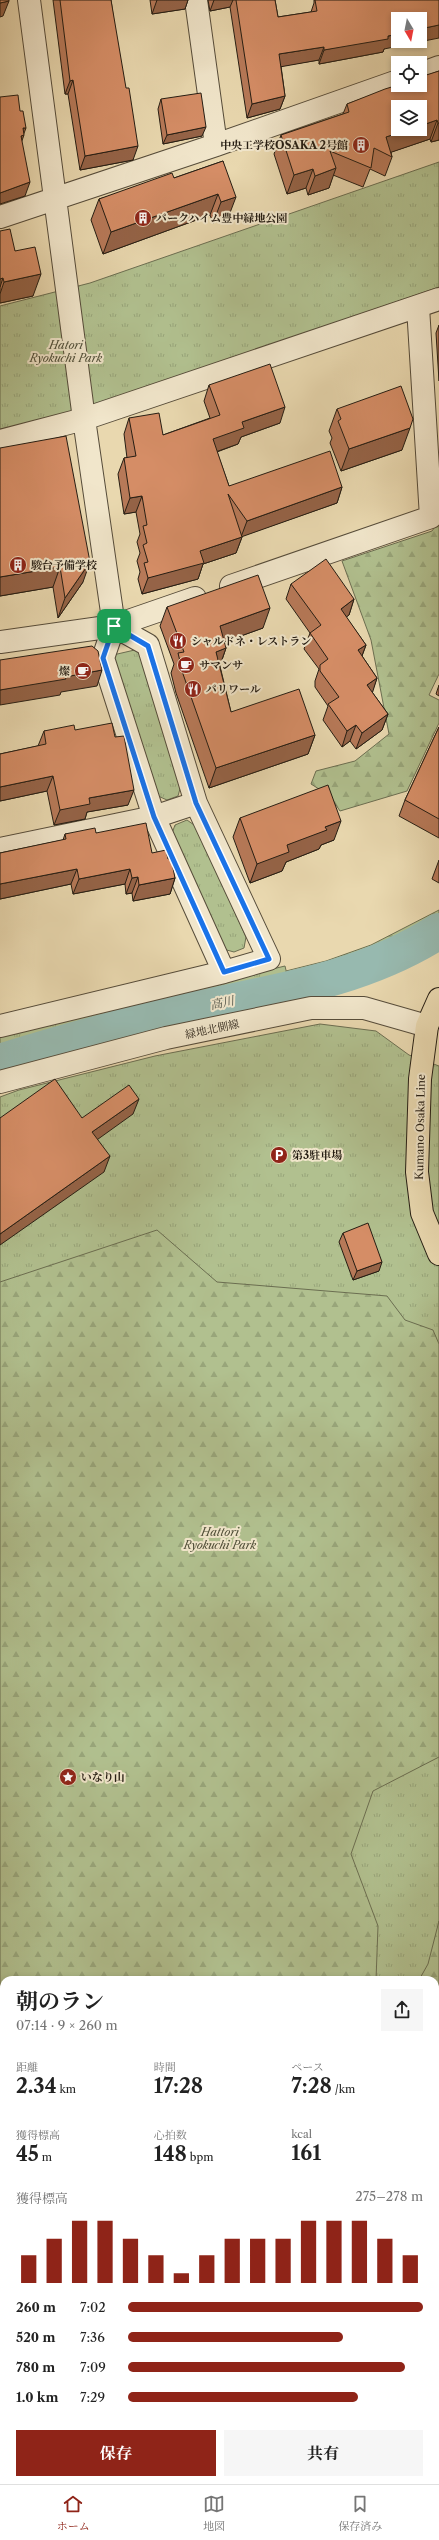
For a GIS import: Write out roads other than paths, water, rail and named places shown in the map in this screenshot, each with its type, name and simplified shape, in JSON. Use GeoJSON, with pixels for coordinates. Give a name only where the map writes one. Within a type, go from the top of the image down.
{"type":"FeatureCollection","features":[{"type":"Feature","properties":{"kind":"main road","name":"Kumano Osaka Line"},"geometry":{"type":"LineString","coordinates":[[439,999],[427,1026],[420,1079],[417,1172],[422,1213],[439,1254]]}},
{"type":"Feature","properties":{"kind":"street"},"geometry":{"type":"LineString","coordinates":[[29,0],[84,419],[114,626],[103,658],[154,817],[224,972]]}},
{"type":"Feature","properties":{"kind":"street"},"geometry":{"type":"LineString","coordinates":[[196,0],[216,145]]}},
{"type":"Feature","properties":{"kind":"street"},"geometry":{"type":"LineString","coordinates":[[427,71],[439,67]]}},
{"type":"Feature","properties":{"kind":"street"},"geometry":{"type":"LineString","coordinates":[[0,217],[55,200],[391,84]]}},
{"type":"Feature","properties":{"kind":"street"},"geometry":{"type":"LineString","coordinates":[[0,441],[84,419],[439,299]]}},
{"type":"Feature","properties":{"kind":"street"},"geometry":{"type":"LineString","coordinates":[[0,642],[114,626],[431,518],[418,307]]}},
{"type":"Feature","properties":{"kind":"street"},"geometry":{"type":"LineString","coordinates":[[0,1026],[224,972],[269,959],[196,803],[148,646],[114,626]]}},
{"type":"Feature","properties":{"kind":"street"},"geometry":{"type":"LineString","coordinates":[[0,849],[154,817],[196,803]]}},
{"type":"Feature","properties":{"kind":"street","name":"緑地北側線"},"geometry":{"type":"LineString","coordinates":[[0,1082],[166,1038],[311,1008],[364,1008],[427,1026]]}},
{"type":"Feature","properties":{"kind":"waterway","name":"高川"},"geometry":{"type":"LineString","coordinates":[[0,1062],[140,1022],[285,990],[349,973],[380,962],[410,948],[439,931]]}},
{"type":"Feature","properties":{"kind":"place","name":"中央工学校OSAKA 2号館"},"geometry":{"type":"Point","coordinates":[361,145]}},
{"type":"Feature","properties":{"kind":"place","name":"パークハイム豊中緑地公園"},"geometry":{"type":"Point","coordinates":[143,218]}},
{"type":"Feature","properties":{"kind":"place","name":"駿台予備学校"},"geometry":{"type":"Point","coordinates":[18,565]}},
{"type":"Feature","properties":{"kind":"place","name":"シャルドネ・レストラン"},"geometry":{"type":"Point","coordinates":[178,641]}},
{"type":"Feature","properties":{"kind":"place","name":"サマンサ"},"geometry":{"type":"Point","coordinates":[186,665]}},
{"type":"Feature","properties":{"kind":"place","name":"燦"},"geometry":{"type":"Point","coordinates":[83,671]}},
{"type":"Feature","properties":{"kind":"place","name":"パリワール"},"geometry":{"type":"Point","coordinates":[193,689]}},
{"type":"Feature","properties":{"kind":"place","name":"第3駐車場"},"geometry":{"type":"Point","coordinates":[279,1155]}},
{"type":"Feature","properties":{"kind":"place","name":"いなり山"},"geometry":{"type":"Point","coordinates":[68,1777]}},
{"type":"Feature","properties":{"kind":"park label","name":"Hatori Ryokuchi Park"},"geometry":{"type":"Point","coordinates":[66,351]}},
{"type":"Feature","properties":{"kind":"park label","name":"Hattori Ryokuchi Park"},"geometry":{"type":"Point","coordinates":[220,1538]}}]}
